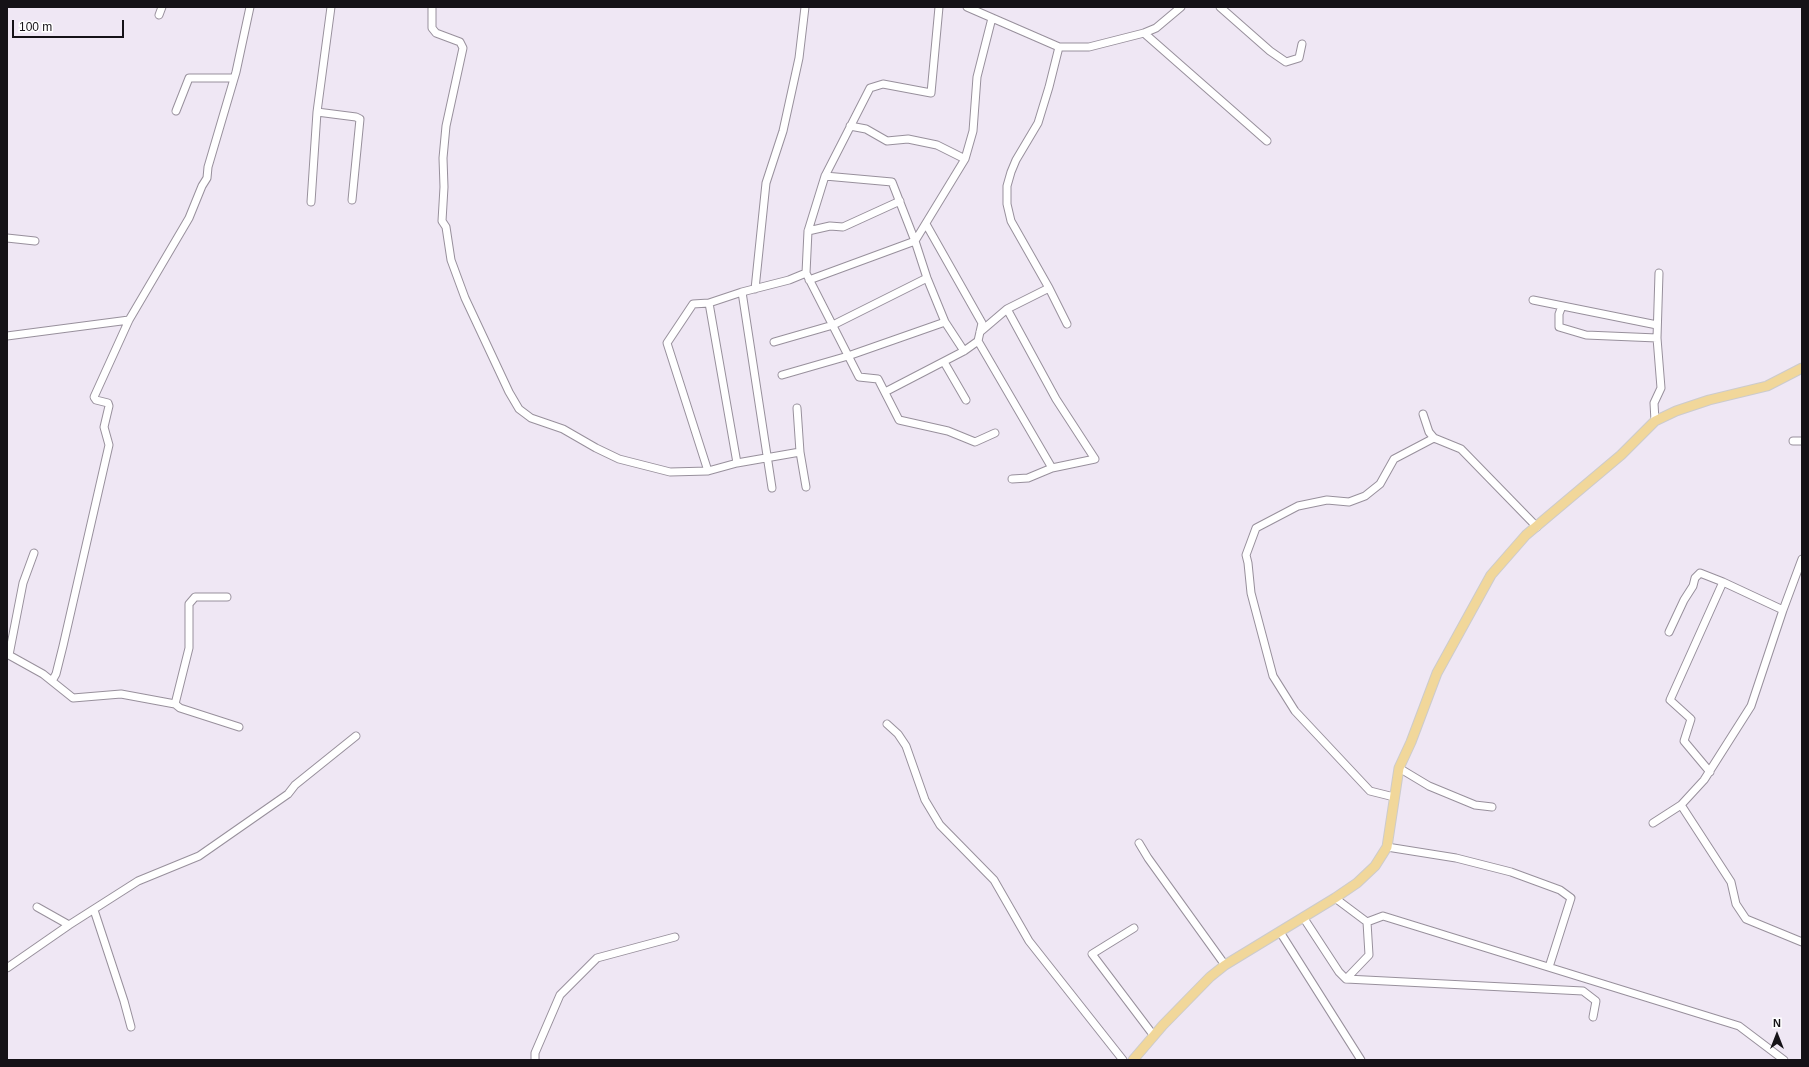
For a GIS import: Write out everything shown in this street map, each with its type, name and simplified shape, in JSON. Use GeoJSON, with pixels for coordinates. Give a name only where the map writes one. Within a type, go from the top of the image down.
{"type":"FeatureCollection","features":[{"type":"Feature","properties":{"kind":"main road"},"geometry":{"type":"LineString","coordinates":[[1132,1060],[1210,977],[1225,965],[1335,898],[1357,883],[1375,866],[1387,847],[1394,797],[1400,768],[1437,673],[1491,575],[1526,535],[1621,455],[1655,421],[1676,411],[1703,402],[1767,386],[1802,368]]}},
{"type":"Feature","properties":{"kind":"street"},"geometry":{"type":"LineString","coordinates":[[159,15],[162,7]]}},
{"type":"Feature","properties":{"kind":"street"},"geometry":{"type":"LineString","coordinates":[[52,681],[56,674],[62,653],[109,445],[104,427],[109,406],[102,401],[96,400],[94,396],[130,320],[189,218],[202,186],[207,178],[208,167],[236,72],[250,7]]}},
{"type":"Feature","properties":{"kind":"street"},"geometry":{"type":"LineString","coordinates":[[311,202],[317,112],[331,7]]}},
{"type":"Feature","properties":{"kind":"street"},"geometry":{"type":"LineString","coordinates":[[432,7],[432,28],[436,33],[460,42],[463,48],[446,126],[443,158],[444,187],[442,221],[446,227],[451,260],[465,298],[509,392],[520,409],[531,418],[563,429],[619,459],[670,472],[708,471],[737,463],[767,459],[800,452]]}},
{"type":"Feature","properties":{"kind":"street"},"geometry":{"type":"LineString","coordinates":[[754,289],[766,183],[783,132],[799,58],[805,7]]}},
{"type":"Feature","properties":{"kind":"street"},"geometry":{"type":"LineString","coordinates":[[939,7],[931,93],[884,84],[870,88],[825,176],[808,231],[808,277],[859,377],[878,379],[899,420],[948,431],[975,442],[995,433]]}},
{"type":"Feature","properties":{"kind":"street"},"geometry":{"type":"LineString","coordinates":[[967,7],[1059,48],[1089,47],[1144,33],[1156,28],[1181,7]]}},
{"type":"Feature","properties":{"kind":"street"},"geometry":{"type":"LineString","coordinates":[[1220,7],[1270,51],[1286,62],[1299,58],[1302,44]]}},
{"type":"Feature","properties":{"kind":"street"},"geometry":{"type":"LineString","coordinates":[[708,471],[667,343],[693,304],[709,303],[742,292],[789,280],[808,277],[915,241],[965,158],[973,131],[977,77],[992,18]]}},
{"type":"Feature","properties":{"kind":"street"},"geometry":{"type":"LineString","coordinates":[[1144,33],[1267,141]]}},
{"type":"Feature","properties":{"kind":"street"},"geometry":{"type":"LineString","coordinates":[[1059,48],[1038,123],[1011,172],[1007,192],[1007,204],[1010,221],[1049,288],[1067,324]]}},
{"type":"Feature","properties":{"kind":"street"},"geometry":{"type":"LineString","coordinates":[[176,111],[189,78],[233,78]]}},
{"type":"Feature","properties":{"kind":"street"},"geometry":{"type":"LineString","coordinates":[[317,112],[356,117],[360,119],[352,200]]}},
{"type":"Feature","properties":{"kind":"street"},"geometry":{"type":"LineString","coordinates":[[850,126],[866,129],[887,141],[908,139],[937,145],[965,158]]}},
{"type":"Feature","properties":{"kind":"street"},"geometry":{"type":"LineString","coordinates":[[825,176],[892,182],[915,241],[927,278],[945,322],[964,351]]}},
{"type":"Feature","properties":{"kind":"street"},"geometry":{"type":"LineString","coordinates":[[808,231],[830,226],[843,227],[900,201]]}},
{"type":"Feature","properties":{"kind":"street"},"geometry":{"type":"LineString","coordinates":[[885,392],[944,362],[978,341],[982,323],[926,224]]}},
{"type":"Feature","properties":{"kind":"street"},"geometry":{"type":"LineString","coordinates":[[7,238],[35,240]]}},
{"type":"Feature","properties":{"kind":"street"},"geometry":{"type":"LineString","coordinates":[[1655,421],[1654,403],[1661,388],[1657,338],[1659,273]]}},
{"type":"Feature","properties":{"kind":"street"},"geometry":{"type":"LineString","coordinates":[[774,342],[833,325],[927,278]]}},
{"type":"Feature","properties":{"kind":"street"},"geometry":{"type":"LineString","coordinates":[[980,332],[1007,309],[1049,288]]}},
{"type":"Feature","properties":{"kind":"street"},"geometry":{"type":"LineString","coordinates":[[742,292],[772,488]]}},
{"type":"Feature","properties":{"kind":"street"},"geometry":{"type":"LineString","coordinates":[[1533,300],[1556,303],[1562,306],[1657,325]]}},
{"type":"Feature","properties":{"kind":"street"},"geometry":{"type":"LineString","coordinates":[[709,303],[737,463]]}},
{"type":"Feature","properties":{"kind":"street"},"geometry":{"type":"LineString","coordinates":[[1562,306],[1559,327],[1586,335],[1657,338]]}},
{"type":"Feature","properties":{"kind":"street"},"geometry":{"type":"LineString","coordinates":[[1007,309],[1056,399],[1095,459],[1052,468],[1028,478],[1012,479]]}},
{"type":"Feature","properties":{"kind":"street"},"geometry":{"type":"LineString","coordinates":[[7,336],[130,320]]}},
{"type":"Feature","properties":{"kind":"street"},"geometry":{"type":"LineString","coordinates":[[782,375],[848,356],[945,322]]}},
{"type":"Feature","properties":{"kind":"street"},"geometry":{"type":"LineString","coordinates":[[978,341],[1052,468]]}},
{"type":"Feature","properties":{"kind":"street"},"geometry":{"type":"LineString","coordinates":[[944,362],[966,400]]}},
{"type":"Feature","properties":{"kind":"street"},"geometry":{"type":"LineString","coordinates":[[797,408],[800,452],[806,487]]}},
{"type":"Feature","properties":{"kind":"street"},"geometry":{"type":"LineString","coordinates":[[1423,414],[1429,432],[1434,438],[1461,449],[1537,527]]}},
{"type":"Feature","properties":{"kind":"street"},"geometry":{"type":"LineString","coordinates":[[1394,797],[1370,791],[1296,711],[1273,676],[1251,593],[1246,555],[1256,528],[1298,506],[1327,500],[1349,502],[1365,496],[1380,484],[1394,459],[1434,438]]}},
{"type":"Feature","properties":{"kind":"street"},"geometry":{"type":"LineString","coordinates":[[1793,441],[1802,441]]}},
{"type":"Feature","properties":{"kind":"street"},"geometry":{"type":"LineString","coordinates":[[34,553],[22,582],[8,654],[43,674],[73,698],[121,694],[174,704],[180,708],[239,727]]}},
{"type":"Feature","properties":{"kind":"street"},"geometry":{"type":"LineString","coordinates":[[1654,823],[1681,806],[1710,772],[1751,706],[1783,610],[1802,560]]}},
{"type":"Feature","properties":{"kind":"street"},"geometry":{"type":"LineString","coordinates":[[1669,632],[1684,600],[1693,586],[1695,578],[1700,573],[1783,610]]}},
{"type":"Feature","properties":{"kind":"street"},"geometry":{"type":"LineString","coordinates":[[1710,772],[1684,741],[1691,718],[1670,700],[1723,582]]}},
{"type":"Feature","properties":{"kind":"street"},"geometry":{"type":"LineString","coordinates":[[174,704],[189,648],[189,604],[195,597],[227,597]]}},
{"type":"Feature","properties":{"kind":"street"},"geometry":{"type":"LineString","coordinates":[[887,724],[898,734],[906,746],[925,800],[940,825],[994,880],[1029,941],[1124,1060]]}},
{"type":"Feature","properties":{"kind":"street"},"geometry":{"type":"LineString","coordinates":[[7,968],[69,925],[138,881],[199,856],[288,794],[295,785],[356,736]]}},
{"type":"Feature","properties":{"kind":"street"},"geometry":{"type":"LineString","coordinates":[[1400,768],[1429,786],[1475,805],[1492,808]]}},
{"type":"Feature","properties":{"kind":"street"},"geometry":{"type":"LineString","coordinates":[[1681,806],[1731,882],[1736,904],[1746,918],[1802,942]]}},
{"type":"Feature","properties":{"kind":"street"},"geometry":{"type":"LineString","coordinates":[[1139,843],[1148,858],[1225,965]]}},
{"type":"Feature","properties":{"kind":"street"},"geometry":{"type":"LineString","coordinates":[[1387,847],[1456,858],[1511,872],[1560,890],[1571,898],[1550,967]]}},
{"type":"Feature","properties":{"kind":"street"},"geometry":{"type":"LineString","coordinates":[[1335,898],[1367,922],[1369,955],[1346,979]]}},
{"type":"Feature","properties":{"kind":"street"},"geometry":{"type":"LineString","coordinates":[[37,907],[69,925]]}},
{"type":"Feature","properties":{"kind":"street"},"geometry":{"type":"LineString","coordinates":[[94,910],[131,1027]]}},
{"type":"Feature","properties":{"kind":"street"},"geometry":{"type":"LineString","coordinates":[[1367,922],[1383,916],[1740,1026],[1782,1059]]}},
{"type":"Feature","properties":{"kind":"street"},"geometry":{"type":"LineString","coordinates":[[1303,917],[1339,972],[1346,979],[1583,991],[1596,1001],[1593,1017]]}},
{"type":"Feature","properties":{"kind":"street"},"geometry":{"type":"LineString","coordinates":[[1134,928],[1092,954],[1154,1036]]}},
{"type":"Feature","properties":{"kind":"street"},"geometry":{"type":"LineString","coordinates":[[1280,932],[1361,1060]]}},
{"type":"Feature","properties":{"kind":"street"},"geometry":{"type":"LineString","coordinates":[[535,1060],[535,1053],[560,995],[597,958],[675,937]]}}]}
